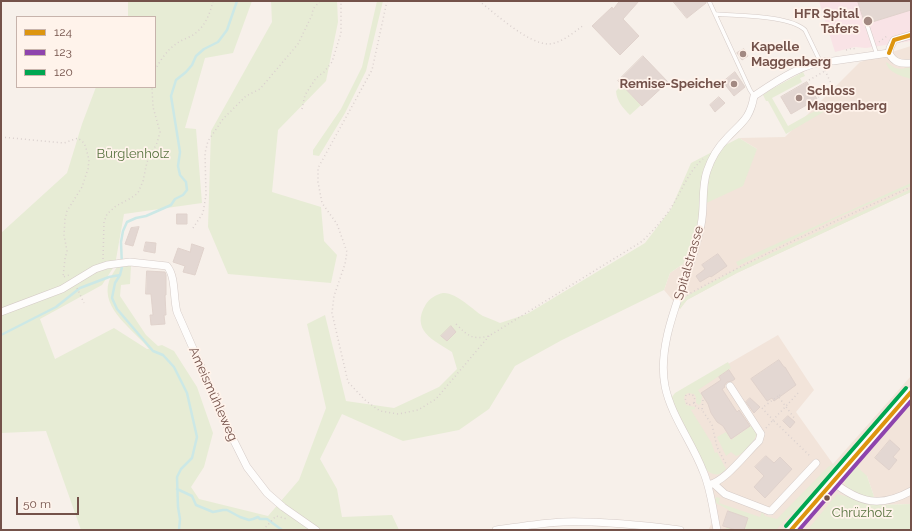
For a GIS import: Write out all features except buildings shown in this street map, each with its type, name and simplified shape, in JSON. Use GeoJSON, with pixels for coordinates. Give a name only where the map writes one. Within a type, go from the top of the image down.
{"type":"FeatureCollection","features":[{"type":"Feature","properties":{"kind":"main road"},"geometry":{"type":"LineString","coordinates":[[791,530],[911,392]]}},
{"type":"Feature","properties":{"kind":"street"},"geometry":{"type":"LineString","coordinates":[[911,35],[894,40],[889,53],[892,59],[898,62],[911,63]]}},
{"type":"Feature","properties":{"kind":"street"},"geometry":{"type":"LineString","coordinates":[[754,96],[788,75],[813,63],[889,53]]}},
{"type":"Feature","properties":{"kind":"street","name":"Spitalstrasse"},"geometry":{"type":"LineString","coordinates":[[717,530],[711,485],[668,395],[664,375],[665,346],[697,246],[702,224],[706,176],[718,149],[747,118],[752,108],[754,96]]}},
{"type":"Feature","properties":{"kind":"street","name":"Ameismühleweg"},"geometry":{"type":"LineString","coordinates":[[107,265],[130,262],[167,266],[172,275],[174,301],[177,312],[232,438],[247,467],[255,480],[267,493],[316,530]]}},
{"type":"Feature","properties":{"kind":"street"},"geometry":{"type":"LineString","coordinates":[[1,312],[62,289],[95,269],[107,265]]}},
{"type":"Feature","properties":{"kind":"street"},"geometry":{"type":"LineString","coordinates":[[730,386],[761,434],[759,440],[729,471],[711,485],[725,494],[769,511],[816,463]]}},
{"type":"Feature","properties":{"kind":"street"},"geometry":{"type":"LineString","coordinates":[[833,482],[861,499],[871,501],[891,498],[911,491]]}},
{"type":"Feature","properties":{"kind":"street"},"geometry":{"type":"LineString","coordinates":[[496,530],[574,522],[609,523],[680,530]]}},
{"type":"Feature","properties":{"kind":"lane"},"geometry":{"type":"LineString","coordinates":[[709,1],[754,96]]}},
{"type":"Feature","properties":{"kind":"lane"},"geometry":{"type":"LineString","coordinates":[[716,14],[792,22],[805,30],[820,61]]}},
{"type":"Feature","properties":{"kind":"lane"},"geometry":{"type":"LineString","coordinates":[[867,25],[877,55]]}},
{"type":"Feature","properties":{"kind":"path"},"geometry":{"type":"LineString","coordinates":[[156,68],[162,58],[176,44],[193,35],[203,26],[211,12],[213,1]]}},
{"type":"Feature","properties":{"kind":"path"},"geometry":{"type":"LineString","coordinates":[[193,228],[203,213],[206,195],[205,153],[208,141],[222,120],[246,96],[260,89],[298,44],[312,15],[313,9],[320,1]]}},
{"type":"Feature","properties":{"kind":"path"},"geometry":{"type":"LineString","coordinates":[[302,109],[305,95],[316,78],[324,72],[332,62],[341,33],[340,1]]}},
{"type":"Feature","properties":{"kind":"path"},"geometry":{"type":"LineString","coordinates":[[387,1],[372,70],[318,168],[318,182],[322,203],[337,224],[347,252],[345,264],[334,296],[332,313],[348,382],[366,401],[380,411],[398,414],[418,410],[436,399],[489,336],[641,242],[658,226],[674,203],[689,176],[701,161],[712,151],[718,149]]}},
{"type":"Feature","properties":{"kind":"path"},"geometry":{"type":"LineString","coordinates":[[479,1],[512,27],[535,40],[550,44],[564,39],[584,25]]}},
{"type":"Feature","properties":{"kind":"path"},"geometry":{"type":"LineString","coordinates":[[818,97],[833,88],[820,61]]}},
{"type":"Feature","properties":{"kind":"path"},"geometry":{"type":"LineString","coordinates":[[809,80],[825,71]]}},
{"type":"Feature","properties":{"kind":"path"},"geometry":{"type":"LineString","coordinates":[[107,265],[104,222],[107,214],[116,206],[138,193],[143,181],[147,162],[157,143],[160,132],[153,107],[152,88]]}},
{"type":"Feature","properties":{"kind":"path"},"geometry":{"type":"LineString","coordinates":[[1,137],[64,143],[74,139],[81,140],[84,143],[89,160],[88,169],[82,187],[65,218],[64,235],[67,251],[64,259],[62,277],[74,274]]}},
{"type":"Feature","properties":{"kind":"path"},"geometry":{"type":"LineString","coordinates":[[680,297],[735,269],[911,187]]}},
{"type":"Feature","properties":{"kind":"path"},"geometry":{"type":"LineString","coordinates":[[76,285],[84,303]]}},
{"type":"Feature","properties":{"kind":"path"},"geometry":{"type":"LineString","coordinates":[[456,324],[466,334],[472,337],[480,338],[489,336]]}},
{"type":"Feature","properties":{"kind":"path"},"geometry":{"type":"LineString","coordinates":[[761,434],[800,391]]}},
{"type":"Feature","properties":{"kind":"path"},"geometry":{"type":"LineString","coordinates":[[694,403],[689,405],[687,404],[684,398],[686,395],[691,394],[694,396],[694,403],[696,407],[702,410],[712,425],[717,447],[729,471]]}},
{"type":"Feature","properties":{"kind":"path"},"geometry":{"type":"LineString","coordinates":[[795,419],[781,401],[779,396],[762,408],[816,463]]}},
{"type":"Feature","properties":{"kind":"path"},"geometry":{"type":"LineString","coordinates":[[702,410],[703,400]]}},
{"type":"Feature","properties":{"kind":"path"},"geometry":{"type":"LineString","coordinates":[[263,530],[272,520]]}},
{"type":"Feature","properties":{"kind":"shaded area","name":"HFR Spital Tafers"},"geometry":{"type":"Polygon","coordinates":[[[819,1],[911,1],[911,41],[866,48],[855,47],[835,52],[819,1]]]}},
{"type":"Feature","properties":{"kind":"shaded area"},"geometry":{"type":"Polygon","coordinates":[[[911,46],[911,192],[737,273],[687,300],[680,309],[664,290],[670,273],[683,264],[700,206],[757,149],[739,138],[785,137],[860,62],[911,46]]]}},
{"type":"Feature","properties":{"kind":"shaded area"},"geometry":{"type":"Polygon","coordinates":[[[778,335],[814,390],[796,412],[833,464],[911,376],[911,504],[877,505],[867,476],[855,491],[813,530],[708,530],[712,523],[705,486],[698,464],[666,400],[778,335]]]}},
{"type":"Feature","properties":{"kind":"green space","name":"Bürglenholz"},"geometry":{"type":"Polygon","coordinates":[[[128,1],[252,1],[233,53],[205,58],[185,128],[196,129],[202,203],[124,214],[115,265],[102,285],[40,319],[55,359],[114,328],[149,349],[120,319],[109,301],[108,291],[111,277],[118,265],[129,264],[131,266],[130,284],[121,285],[120,296],[146,335],[158,346],[162,345],[174,351],[197,387],[213,433],[204,467],[191,487],[199,499],[268,516],[299,480],[326,408],[307,324],[325,315],[346,401],[394,408],[439,387],[457,369],[452,352],[431,338],[422,327],[422,313],[426,304],[438,294],[448,293],[453,295],[483,316],[500,323],[527,314],[645,243],[671,209],[691,163],[739,138],[757,149],[743,186],[700,206],[699,224],[693,243],[683,264],[670,273],[664,290],[562,340],[515,366],[489,409],[459,430],[403,441],[342,414],[320,459],[337,489],[342,517],[392,515],[399,530],[81,530],[46,431],[1,433],[1,233],[67,173],[82,124],[96,88],[156,88],[156,16],[128,16],[128,1]]]}},
{"type":"Feature","properties":{"kind":"green space"},"geometry":{"type":"Polygon","coordinates":[[[271,1],[337,1],[338,22],[326,81],[278,130],[272,192],[321,207],[324,241],[337,255],[331,283],[228,274],[208,227],[211,131],[272,22],[271,1]]]}},
{"type":"Feature","properties":{"kind":"green space"},"geometry":{"type":"Polygon","coordinates":[[[377,1],[383,1],[366,71],[345,113],[319,156],[313,155],[313,150],[341,109],[362,67],[377,1]]]}},
{"type":"Feature","properties":{"kind":"green space"},"geometry":{"type":"Polygon","coordinates":[[[886,62],[895,68],[901,69],[911,67],[911,79],[889,69],[886,62]]]}},
{"type":"Feature","properties":{"kind":"green space"},"geometry":{"type":"Polygon","coordinates":[[[803,72],[805,76],[800,78],[802,82],[772,98],[788,126],[822,107],[825,111],[786,134],[768,101],[766,101],[763,95],[803,72]]]}},
{"type":"Feature","properties":{"kind":"green space"},"geometry":{"type":"Polygon","coordinates":[[[622,85],[641,105],[630,115],[621,104],[617,95],[616,91],[622,85]]]}},
{"type":"Feature","properties":{"kind":"green space"},"geometry":{"type":"Polygon","coordinates":[[[911,183],[911,186],[841,216],[738,266],[736,262],[911,183]]]}},
{"type":"Feature","properties":{"kind":"green space"},"geometry":{"type":"Polygon","coordinates":[[[911,189],[911,192],[737,273],[687,300],[680,309],[679,307],[683,298],[735,270],[911,189]]]}},
{"type":"Feature","properties":{"kind":"green space"},"geometry":{"type":"Polygon","coordinates":[[[728,362],[731,368],[698,390],[702,396],[701,403],[699,405],[696,403],[696,397],[694,394],[688,393],[684,398],[686,405],[695,407],[695,409],[691,410],[711,442],[715,453],[717,452],[726,469],[724,472],[713,474],[705,468],[671,398],[675,393],[728,362]]]}},
{"type":"Feature","properties":{"kind":"green space"},"geometry":{"type":"Polygon","coordinates":[[[751,426],[757,433],[749,447],[739,455],[736,456],[731,452],[726,456],[717,437],[726,432],[731,440],[751,426]]]}},
{"type":"Feature","properties":{"kind":"green space"},"geometry":{"type":"Polygon","coordinates":[[[833,464],[839,469],[807,505],[795,514],[793,512],[776,530],[726,530],[729,510],[716,503],[716,497],[720,498],[719,503],[760,517],[762,512],[765,516],[777,519],[828,467],[833,464]]]}},
{"type":"Feature","properties":{"kind":"green space","name":"Chrüzholz"},"geometry":{"type":"Polygon","coordinates":[[[856,466],[867,476],[877,505],[911,504],[911,530],[803,530],[809,528],[837,494],[854,498],[844,480],[856,466]]]}},
{"type":"Feature","properties":{"kind":"waterway"},"geometry":{"type":"LineString","coordinates":[[179,530],[180,519],[177,477],[181,469],[192,458],[197,437],[187,393],[174,367],[163,355],[153,351],[117,309],[112,298],[115,283],[120,275],[122,267],[121,242],[123,231],[127,222],[146,216],[171,205],[175,199],[183,195],[187,190],[186,182],[180,175],[178,166],[180,152],[171,96],[176,80],[192,65],[196,56],[204,49],[218,42],[227,30],[237,1]]}},
{"type":"Feature","properties":{"kind":"waterway"},"geometry":{"type":"LineString","coordinates":[[1,335],[56,307],[80,288],[109,277],[120,275]]}},
{"type":"Feature","properties":{"kind":"waterway"},"geometry":{"type":"LineString","coordinates":[[177,489],[192,496],[196,505],[213,512],[227,510],[249,520],[258,517],[260,519],[267,519],[282,530]]}},
{"type":"Feature","properties":{"kind":"transit line","name":"124"},"geometry":{"type":"LineString","coordinates":[[889,53],[894,40],[911,35]]}},
{"type":"Feature","properties":{"kind":"transit line","name":"120"},"geometry":{"type":"LineString","coordinates":[[786,526],[906,388]]}},
{"type":"Feature","properties":{"kind":"transit line","name":"124"},"geometry":{"type":"LineString","coordinates":[[791,530],[911,392]]}},
{"type":"Feature","properties":{"kind":"transit line","name":"123"},"geometry":{"type":"LineString","coordinates":[[799,530],[911,401]]}},
{"type":"Feature","properties":{"kind":"place","name":"HFR Spital Tafers"},"geometry":{"type":"Point","coordinates":[868,21]}},
{"type":"Feature","properties":{"kind":"place","name":"Kapelle Maggenberg"},"geometry":{"type":"Point","coordinates":[743,54]}},
{"type":"Feature","properties":{"kind":"place","name":"Remise-Speicher"},"geometry":{"type":"Point","coordinates":[734,84]}},
{"type":"Feature","properties":{"kind":"place","name":"Schloss Maggenberg"},"geometry":{"type":"Point","coordinates":[799,98]}}]}
